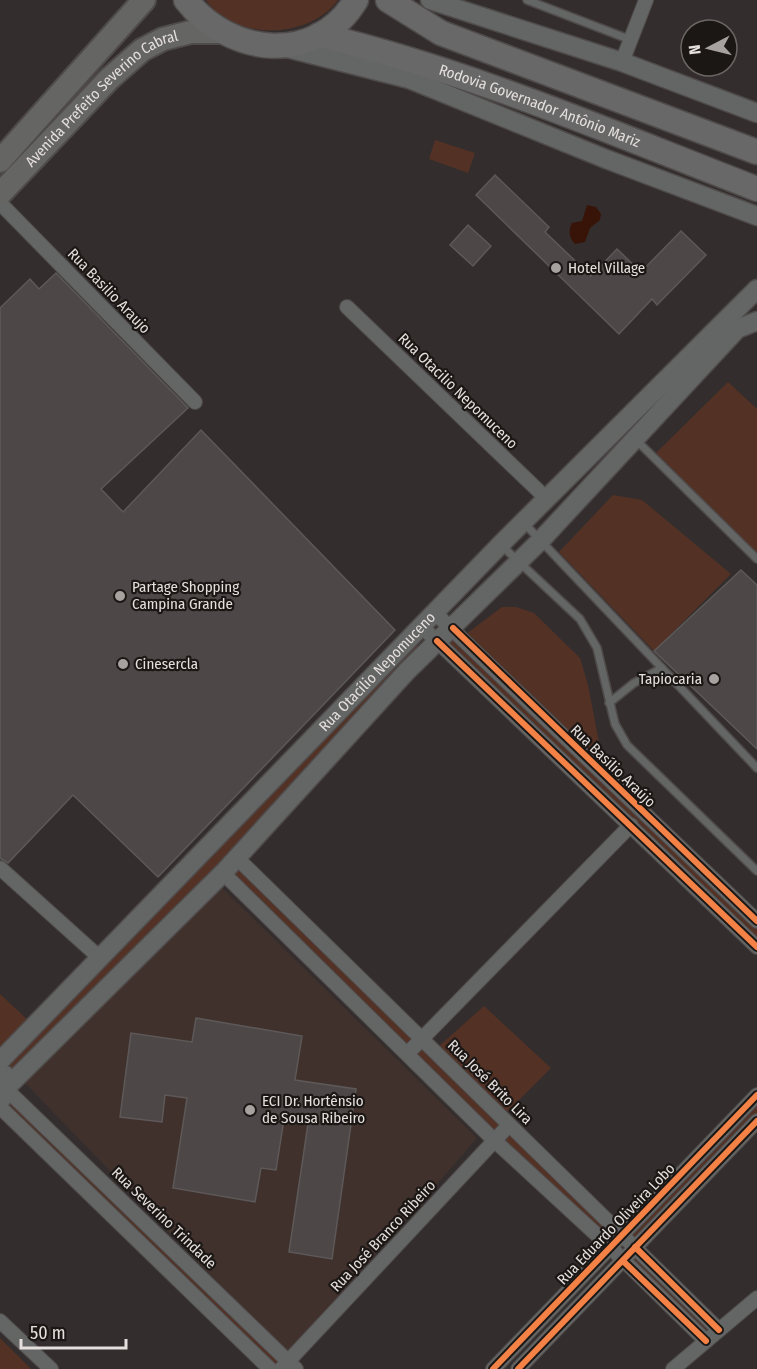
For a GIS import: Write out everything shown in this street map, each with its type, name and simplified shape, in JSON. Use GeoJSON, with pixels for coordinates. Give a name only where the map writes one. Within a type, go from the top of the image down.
{"type":"FeatureCollection","features":[{"type":"Feature","properties":{"kind":"highway"},"geometry":{"type":"LineString","coordinates":[[186,0],[201,18],[219,32],[238,40],[278,46],[318,34],[338,21],[356,0]]}},
{"type":"Feature","properties":{"kind":"highway"},"geometry":{"type":"LineString","coordinates":[[388,0],[430,27],[459,40],[757,153]]}},
{"type":"Feature","properties":{"kind":"highway","name":"Rodovia Governador Antônio Mariz"},"geometry":{"type":"LineString","coordinates":[[318,34],[453,71],[757,189]]}},
{"type":"Feature","properties":{"kind":"main road","name":"Avenida Prefeito Severino Cabral"},"geometry":{"type":"LineString","coordinates":[[0,161],[144,0]]}},
{"type":"Feature","properties":{"kind":"main road","name":"Avenida Prefeito Severino Cabral"},"geometry":{"type":"LineString","coordinates":[[0,194],[109,79],[142,50],[163,39],[191,32],[219,32]]}},
{"type":"Feature","properties":{"kind":"street"},"geometry":{"type":"LineString","coordinates":[[430,0],[622,62],[757,113]]}},
{"type":"Feature","properties":{"kind":"street"},"geometry":{"type":"LineString","coordinates":[[622,62],[646,0]]}},
{"type":"Feature","properties":{"kind":"street"},"geometry":{"type":"LineString","coordinates":[[278,46],[409,79],[606,159],[757,216]]}},
{"type":"Feature","properties":{"kind":"street","name":"Rua Basilio Araujo"},"geometry":{"type":"LineString","coordinates":[[0,203],[195,402]]}},
{"type":"Feature","properties":{"kind":"street","name":"Rua Otacílio Nepomuceno"},"geometry":{"type":"LineString","coordinates":[[4,1091],[224,873],[399,680],[541,540],[634,439],[757,289]]}},
{"type":"Feature","properties":{"kind":"street","name":"Rua Otacilio Nepomuceno"},"geometry":{"type":"LineString","coordinates":[[347,307],[546,498]]}},
{"type":"Feature","properties":{"kind":"street","name":"Rua Otacílio Nepomuceno"},"geometry":{"type":"LineString","coordinates":[[0,1061],[546,498],[620,426],[709,348],[737,329],[757,321]]}},
{"type":"Feature","properties":{"kind":"street","name":"Rua Basílio Araújo"},"geometry":{"type":"LineString","coordinates":[[435,613],[757,921]]}},
{"type":"Feature","properties":{"kind":"street","name":"Rua Basílio Araújo"},"geometry":{"type":"LineString","coordinates":[[422,626],[757,947]]}},
{"type":"Feature","properties":{"kind":"street"},"geometry":{"type":"LineString","coordinates":[[407,1054],[631,825]]}},
{"type":"Feature","properties":{"kind":"street","name":"Rua José Brito Lira"},"geometry":{"type":"LineString","coordinates":[[237,858],[423,1037],[509,1125],[719,1330]]}},
{"type":"Feature","properties":{"kind":"street"},"geometry":{"type":"LineString","coordinates":[[0,867],[100,958]]}},
{"type":"Feature","properties":{"kind":"street"},"geometry":{"type":"LineString","coordinates":[[224,873],[494,1140],[610,1247],[706,1341]]}},
{"type":"Feature","properties":{"kind":"street"},"geometry":{"type":"LineString","coordinates":[[4,1091],[270,1369]]}},
{"type":"Feature","properties":{"kind":"street","name":"Rua Severino Trindade"},"geometry":{"type":"LineString","coordinates":[[4,1091],[289,1367]]}},
{"type":"Feature","properties":{"kind":"street","name":"Rua Eduardo Oliveira Lobo"},"geometry":{"type":"LineString","coordinates":[[493,1369],[757,1095]]}},
{"type":"Feature","properties":{"kind":"street","name":"Rua Eduardo Oliveira Lobo"},"geometry":{"type":"LineString","coordinates":[[518,1369],[757,1121]]}},
{"type":"Feature","properties":{"kind":"street","name":"Rua José Branco Ribeiro"},"geometry":{"type":"LineString","coordinates":[[289,1367],[509,1125]]}},
{"type":"Feature","properties":{"kind":"street"},"geometry":{"type":"LineString","coordinates":[[673,1369],[757,1298]]}},
{"type":"Feature","properties":{"kind":"street"},"geometry":{"type":"LineString","coordinates":[[0,1321],[51,1369]]}},
{"type":"Feature","properties":{"kind":"lane"},"geometry":{"type":"LineString","coordinates":[[527,0],[631,40]]}},
{"type":"Feature","properties":{"kind":"lane"},"geometry":{"type":"LineString","coordinates":[[620,426],[757,559]]}},
{"type":"Feature","properties":{"kind":"lane"},"geometry":{"type":"LineString","coordinates":[[523,522],[757,768]]}},
{"type":"Feature","properties":{"kind":"lane"},"geometry":{"type":"LineString","coordinates":[[501,544],[580,619],[597,648],[615,724],[627,745],[757,871]]}},
{"type":"Feature","properties":{"kind":"lane"},"geometry":{"type":"LineString","coordinates":[[609,703],[643,678],[662,668]]}},
{"type":"Feature","properties":{"kind":"shaded area"},"geometry":{"type":"Polygon","coordinates":[[[206,0],[338,0],[325,13],[310,22],[291,28],[272,30],[253,29],[234,23],[219,14],[206,0]]]}},
{"type":"Feature","properties":{"kind":"shaded area"},"geometry":{"type":"Polygon","coordinates":[[[435,140],[475,153],[468,173],[429,159],[435,140]]]}},
{"type":"Feature","properties":{"kind":"shaded area"},"geometry":{"type":"Polygon","coordinates":[[[587,205],[596,207],[601,214],[600,220],[590,228],[585,242],[575,244],[570,237],[571,226],[572,223],[582,221],[587,205]]]}},
{"type":"Feature","properties":{"kind":"shaded area"},"geometry":{"type":"Polygon","coordinates":[[[728,382],[757,409],[757,554],[656,453],[728,382]]]}},
{"type":"Feature","properties":{"kind":"shaded area"},"geometry":{"type":"Polygon","coordinates":[[[613,495],[642,500],[731,574],[654,651],[559,552],[613,495]]]}},
{"type":"Feature","properties":{"kind":"shaded area"},"geometry":{"type":"Polygon","coordinates":[[[502,607],[516,607],[534,613],[580,658],[588,685],[604,768],[466,634],[502,607]]]}},
{"type":"Feature","properties":{"kind":"shaded area"},"geometry":{"type":"Polygon","coordinates":[[[453,632],[757,927],[757,943],[444,642],[453,632]]]}},
{"type":"Feature","properties":{"kind":"shaded area"},"geometry":{"type":"Polygon","coordinates":[[[413,642],[422,651],[212,873],[19,1071],[3,1070],[413,642]]]}},
{"type":"Feature","properties":{"kind":"shaded area"},"geometry":{"type":"Polygon","coordinates":[[[236,860],[417,1036],[406,1048],[227,871],[236,860]]]}},
{"type":"Feature","properties":{"kind":"shaded area","name":"ECI Dr. Hortênsio de Sousa Ribeiro"},"geometry":{"type":"Polygon","coordinates":[[[218,884],[477,1138],[288,1355],[25,1083],[218,884]]]}},
{"type":"Feature","properties":{"kind":"shaded area"},"geometry":{"type":"Polygon","coordinates":[[[0,994],[31,1023],[0,1058],[0,994]]]}},
{"type":"Feature","properties":{"kind":"shaded area"},"geometry":{"type":"Polygon","coordinates":[[[484,1006],[551,1068],[505,1114],[439,1046],[484,1006]]]}},
{"type":"Feature","properties":{"kind":"shaded area"},"geometry":{"type":"Polygon","coordinates":[[[423,1042],[504,1125],[491,1137],[412,1054],[423,1042]]]}},
{"type":"Feature","properties":{"kind":"shaded area"},"geometry":{"type":"Polygon","coordinates":[[[10,1098],[281,1360],[275,1368],[3,1105],[10,1098]]]}},
{"type":"Feature","properties":{"kind":"shaded area"},"geometry":{"type":"Polygon","coordinates":[[[757,1100],[757,1115],[636,1243],[627,1235],[757,1100]]]}},
{"type":"Feature","properties":{"kind":"shaded area"},"geometry":{"type":"Polygon","coordinates":[[[509,1130],[617,1232],[609,1242],[500,1141],[509,1130]]]}},
{"type":"Feature","properties":{"kind":"shaded area"},"geometry":{"type":"Polygon","coordinates":[[[636,1257],[711,1329],[704,1336],[631,1263],[636,1257]]]}},
{"type":"Feature","properties":{"kind":"shaded area"},"geometry":{"type":"Polygon","coordinates":[[[0,1338],[31,1369],[0,1369],[0,1338]]]}},
{"type":"Feature","properties":{"kind":"building"},"geometry":{"type":"Polygon","coordinates":[[[495,175],[549,227],[545,232],[591,276],[617,249],[641,272],[681,231],[706,255],[657,305],[652,299],[619,334],[476,195],[495,175]]]}},
{"type":"Feature","properties":{"kind":"building"},"geometry":{"type":"Polygon","coordinates":[[[468,225],[491,246],[473,266],[450,245],[468,225]]]}},
{"type":"Feature","properties":{"kind":"building"},"geometry":{"type":"Polygon","coordinates":[[[56,273],[188,408],[101,489],[123,512],[201,430],[395,630],[158,877],[73,795],[8,863],[0,858],[0,308],[30,279],[39,289],[56,273]]]}},
{"type":"Feature","properties":{"kind":"building"},"geometry":{"type":"Polygon","coordinates":[[[741,570],[757,585],[757,749],[654,651],[741,570]]]}},
{"type":"Feature","properties":{"kind":"building"},"geometry":{"type":"Polygon","coordinates":[[[196,1018],[302,1036],[295,1080],[356,1089],[332,1259],[289,1252],[309,1117],[285,1113],[276,1170],[261,1168],[255,1202],[173,1188],[187,1098],[165,1095],[162,1122],[120,1117],[131,1033],[192,1042],[196,1018]]]}},
{"type":"Feature","properties":{"kind":"cycle path"},"geometry":{"type":"LineString","coordinates":[[453,628],[757,921]]}},
{"type":"Feature","properties":{"kind":"cycle path"},"geometry":{"type":"LineString","coordinates":[[437,641],[757,947]]}},
{"type":"Feature","properties":{"kind":"cycle path"},"geometry":{"type":"LineString","coordinates":[[493,1369],[757,1095]]}},
{"type":"Feature","properties":{"kind":"cycle path"},"geometry":{"type":"LineString","coordinates":[[518,1369],[757,1121]]}},
{"type":"Feature","properties":{"kind":"cycle path"},"geometry":{"type":"LineString","coordinates":[[635,1247],[719,1330]]}},
{"type":"Feature","properties":{"kind":"cycle path"},"geometry":{"type":"LineString","coordinates":[[623,1261],[706,1341]]}},
{"type":"Feature","properties":{"kind":"place","name":"Hotel Village"},"geometry":{"type":"Point","coordinates":[556,268]}},
{"type":"Feature","properties":{"kind":"place","name":"Partage Shopping Campina Grande"},"geometry":{"type":"Point","coordinates":[120,596]}},
{"type":"Feature","properties":{"kind":"place","name":"Cinesercla"},"geometry":{"type":"Point","coordinates":[123,664]}},
{"type":"Feature","properties":{"kind":"place","name":"Tapiocaria"},"geometry":{"type":"Point","coordinates":[714,679]}},
{"type":"Feature","properties":{"kind":"place","name":"ECI Dr. Hortênsio de Sousa Ribeiro"},"geometry":{"type":"Point","coordinates":[250,1110]}}]}
